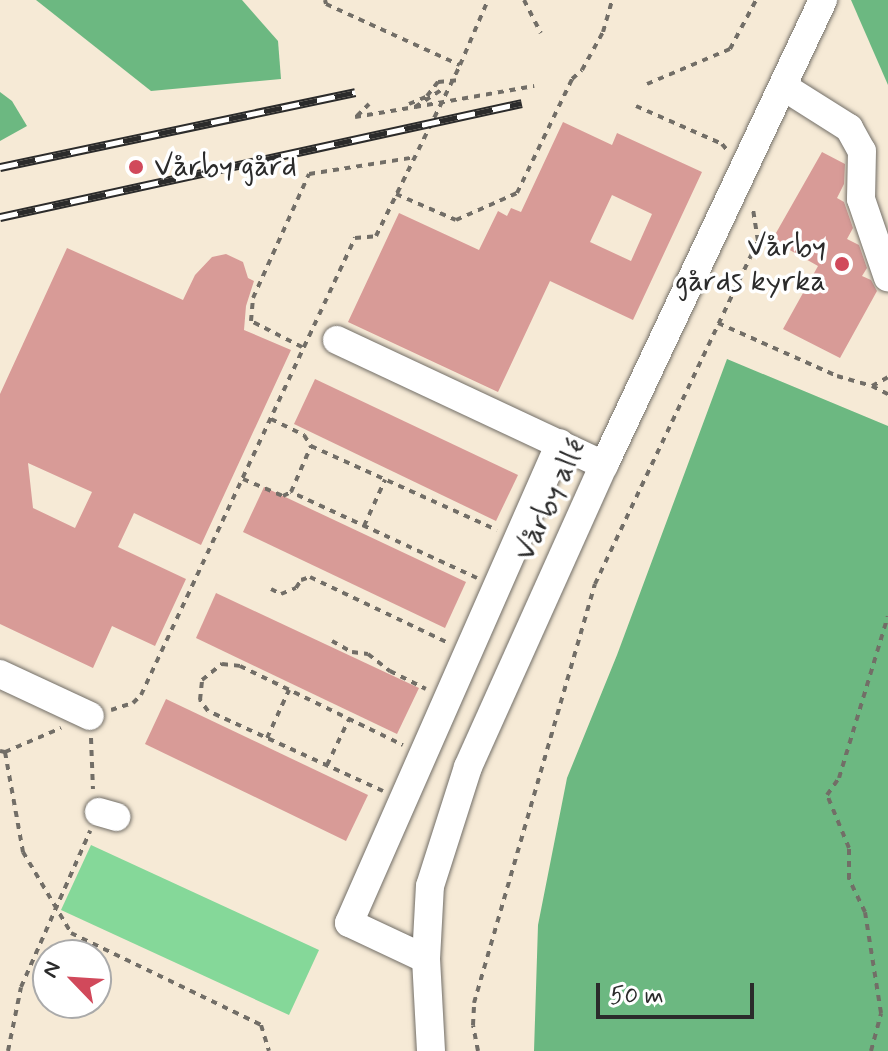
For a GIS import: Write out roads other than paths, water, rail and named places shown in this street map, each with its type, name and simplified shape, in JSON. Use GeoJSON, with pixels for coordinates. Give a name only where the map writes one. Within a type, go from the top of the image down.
{"type":"FeatureCollection","features":[{"type":"Feature","properties":{"kind":"street","name":"Vårby allé"},"geometry":{"type":"LineString","coordinates":[[431,1051],[426,959],[430,886],[468,767],[604,465],[823,0]]}},
{"type":"Feature","properties":{"kind":"street"},"geometry":{"type":"LineString","coordinates":[[784,87],[849,128],[862,151],[861,199],[888,278]]}},
{"type":"Feature","properties":{"kind":"street"},"geometry":{"type":"LineString","coordinates":[[337,340],[604,465]]}},
{"type":"Feature","properties":{"kind":"street"},"geometry":{"type":"LineString","coordinates":[[426,959],[349,923],[560,443]]}},
{"type":"Feature","properties":{"kind":"street"},"geometry":{"type":"LineString","coordinates":[[0,674],[90,716]]}},
{"type":"Feature","properties":{"kind":"railway"},"geometry":{"type":"LineString","coordinates":[[0,167],[355,92]]}},
{"type":"Feature","properties":{"kind":"railway"},"geometry":{"type":"LineString","coordinates":[[0,217],[522,103]]}},
{"type":"Feature","properties":{"kind":"place","name":"Vårby gård"},"geometry":{"type":"Point","coordinates":[136,167]}},
{"type":"Feature","properties":{"kind":"place","name":"Vårby gårds kyrka"},"geometry":{"type":"Point","coordinates":[842,264]}}]}
